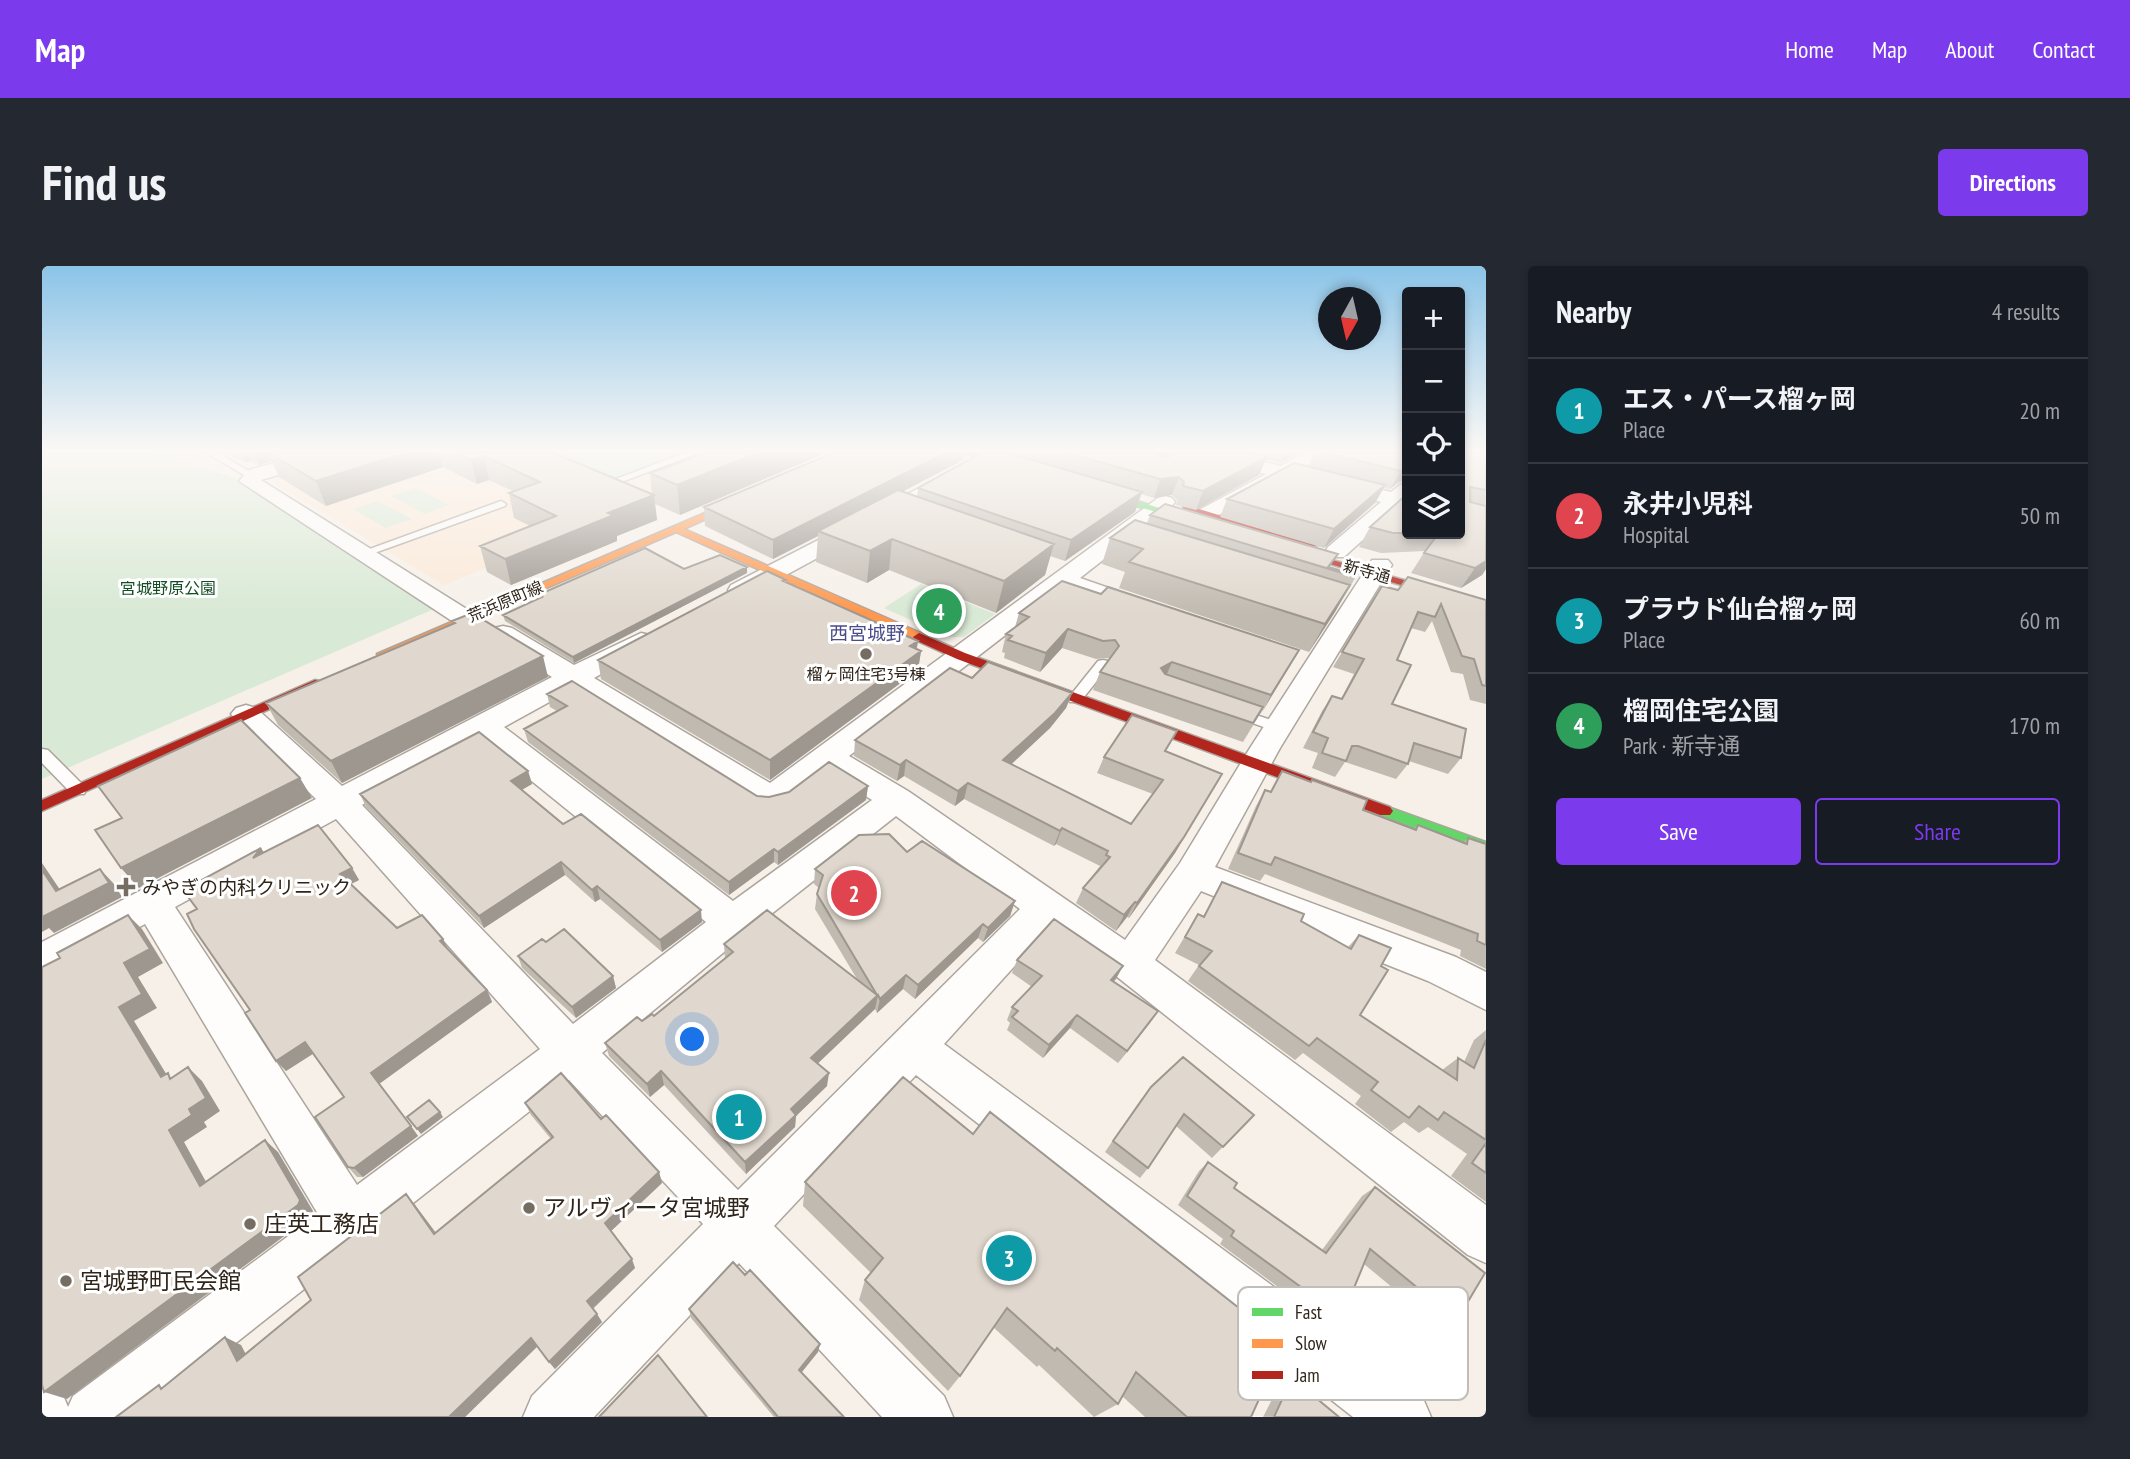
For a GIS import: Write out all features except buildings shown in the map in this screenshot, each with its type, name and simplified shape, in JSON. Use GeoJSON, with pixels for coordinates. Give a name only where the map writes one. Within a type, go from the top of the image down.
{"type":"FeatureCollection","features":[{"type":"Feature","properties":{"kind":"street"},"geometry":{"type":"LineString","coordinates":[[287,506],[362,554],[573,677],[771,799],[961,656],[1060,573],[1124,534],[1161,506]]}},
{"type":"Feature","properties":{"kind":"street","name":"荒浜原町線"},"geometry":{"type":"LineString","coordinates":[[370,660],[728,506]]}},
{"type":"Feature","properties":{"kind":"street"},"geometry":{"type":"LineString","coordinates":[[712,604],[773,573],[904,514],[915,506]]}},
{"type":"Feature","properties":{"kind":"street","name":"新寺通"},"geometry":{"type":"LineString","coordinates":[[1161,506],[1206,514],[1336,552],[1377,569],[1486,594]]}},
{"type":"Feature","properties":{"kind":"street","name":"新寺通"},"geometry":{"type":"LineString","coordinates":[[1161,506],[1377,569],[1486,607]]}},
{"type":"Feature","properties":{"kind":"street"},"geometry":{"type":"LineString","coordinates":[[1206,514],[1221,506]]}},
{"type":"Feature","properties":{"kind":"street"},"geometry":{"type":"LineString","coordinates":[[1336,552],[1392,506]]}},
{"type":"Feature","properties":{"kind":"street"},"geometry":{"type":"LineString","coordinates":[[675,528],[961,656],[1486,848]]}},
{"type":"Feature","properties":{"kind":"street"},"geometry":{"type":"LineString","coordinates":[[1124,534],[1150,542]]}},
{"type":"Feature","properties":{"kind":"street"},"geometry":{"type":"LineString","coordinates":[[1130,964],[1193,873],[1278,727],[1304,663],[1340,603],[1377,569]]}},
{"type":"Feature","properties":{"kind":"street"},"geometry":{"type":"LineString","coordinates":[[1060,573],[1165,615]]}},
{"type":"Feature","properties":{"kind":"street"},"geometry":{"type":"LineString","coordinates":[[42,961],[664,629]]}},
{"type":"Feature","properties":{"kind":"street"},"geometry":{"type":"LineString","coordinates":[[42,806],[333,676]]}},
{"type":"Feature","properties":{"kind":"street"},"geometry":{"type":"LineString","coordinates":[[246,714],[339,802],[572,1051],[923,1417]]}},
{"type":"Feature","properties":{"kind":"street"},"geometry":{"type":"LineString","coordinates":[[483,726],[733,922]]}},
{"type":"Feature","properties":{"kind":"street"},"geometry":{"type":"LineString","coordinates":[[827,757],[896,799],[1045,907],[1130,964],[1486,1237]]}},
{"type":"Feature","properties":{"kind":"street"},"geometry":{"type":"LineString","coordinates":[[94,1417],[896,799]]}},
{"type":"Feature","properties":{"kind":"street"},"geometry":{"type":"LineString","coordinates":[[1193,873],[1442,969],[1486,992]]}},
{"type":"Feature","properties":{"kind":"street"},"geometry":{"type":"LineString","coordinates":[[152,902],[350,1219]]}},
{"type":"Feature","properties":{"kind":"street"},"geometry":{"type":"LineString","coordinates":[[553,1417],[739,1223],[914,1047],[1045,907]]}},
{"type":"Feature","properties":{"kind":"street"},"geometry":{"type":"LineString","coordinates":[[914,1047],[1238,1293]]}},
{"type":"Feature","properties":{"kind":"street"},"geometry":{"type":"LineString","coordinates":[[1379,1400],[1401,1417]]}},
{"type":"Feature","properties":{"kind":"lane"},"geometry":{"type":"LineString","coordinates":[[362,554],[496,506]]}},
{"type":"Feature","properties":{"kind":"lane"},"geometry":{"type":"LineString","coordinates":[[1075,699],[1103,664]]}},
{"type":"Feature","properties":{"kind":"lane"},"geometry":{"type":"LineString","coordinates":[[1214,705],[1278,727]]}},
{"type":"Feature","properties":{"kind":"lane"},"geometry":{"type":"LineString","coordinates":[[42,754],[78,790]]}},
{"type":"Feature","properties":{"kind":"shaded area"},"geometry":{"type":"Polygon","coordinates":[[[311,506],[640,506],[444,585],[311,506]]]}},
{"type":"Feature","properties":{"kind":"green space","name":"宮城野原公園"},"geometry":{"type":"Polygon","coordinates":[[[42,506],[278,506],[436,608],[42,779],[42,506]]]}},
{"type":"Feature","properties":{"kind":"green space"},"geometry":{"type":"Polygon","coordinates":[[[363,506],[387,506],[412,519],[386,528],[353,509],[363,506]]]}},
{"type":"Feature","properties":{"kind":"green space"},"geometry":{"type":"Polygon","coordinates":[[[409,506],[447,506],[425,514],[409,506]]]}},
{"type":"Feature","properties":{"kind":"green space"},"geometry":{"type":"Polygon","coordinates":[[[921,584],[995,614],[964,637],[949,637],[884,608],[921,584]]]}},
{"type":"Feature","properties":{"kind":"traffic: fast"},"geometry":{"type":"LineString","coordinates":[[1145,506],[1209,525]]}},
{"type":"Feature","properties":{"kind":"traffic: fast"},"geometry":{"type":"LineString","coordinates":[[1385,811],[1486,848]]}},
{"type":"Feature","properties":{"kind":"traffic: slow"},"geometry":{"type":"LineString","coordinates":[[383,654],[729,506]]}},
{"type":"Feature","properties":{"kind":"traffic: slow"},"geometry":{"type":"LineString","coordinates":[[675,528],[919,637]]}},
{"type":"Feature","properties":{"kind":"traffic: jam"},"geometry":{"type":"LineString","coordinates":[[1186,508],[1313,545]]}},
{"type":"Feature","properties":{"kind":"traffic: jam"},"geometry":{"type":"LineString","coordinates":[[1283,547],[1486,607]]}},
{"type":"Feature","properties":{"kind":"traffic: jam"},"geometry":{"type":"LineString","coordinates":[[919,637],[961,656],[1385,811]]}},
{"type":"Feature","properties":{"kind":"traffic: jam"},"geometry":{"type":"LineString","coordinates":[[42,806],[315,684]]}},
{"type":"Feature","properties":{"kind":"place","name":"榴岡住宅公園"},"geometry":{"type":"Point","coordinates":[939,611]}},
{"type":"Feature","properties":{"kind":"place","name":"榴ヶ岡住宅3号棟"},"geometry":{"type":"Point","coordinates":[866,654]}},
{"type":"Feature","properties":{"kind":"place","name":"みやぎの内科クリニック"},"geometry":{"type":"Point","coordinates":[126,887]}},
{"type":"Feature","properties":{"kind":"place","name":"永井小児科"},"geometry":{"type":"Point","coordinates":[854,893]}},
{"type":"Feature","properties":{"kind":"place","name":"エス・パース榴ヶ岡"},"geometry":{"type":"Point","coordinates":[739,1117]}},
{"type":"Feature","properties":{"kind":"place","name":"アルヴィータ宮城野"},"geometry":{"type":"Point","coordinates":[529,1208]}},
{"type":"Feature","properties":{"kind":"place","name":"庄英工務店"},"geometry":{"type":"Point","coordinates":[250,1224]}},
{"type":"Feature","properties":{"kind":"place","name":"プラウド仙台榴ヶ岡"},"geometry":{"type":"Point","coordinates":[1009,1258]}},
{"type":"Feature","properties":{"kind":"place","name":"宮城野町民会館"},"geometry":{"type":"Point","coordinates":[66,1281]}},
{"type":"Feature","properties":{"kind":"district","name":"西宮城野"},"geometry":{"type":"Point","coordinates":[867,633]}}]}
